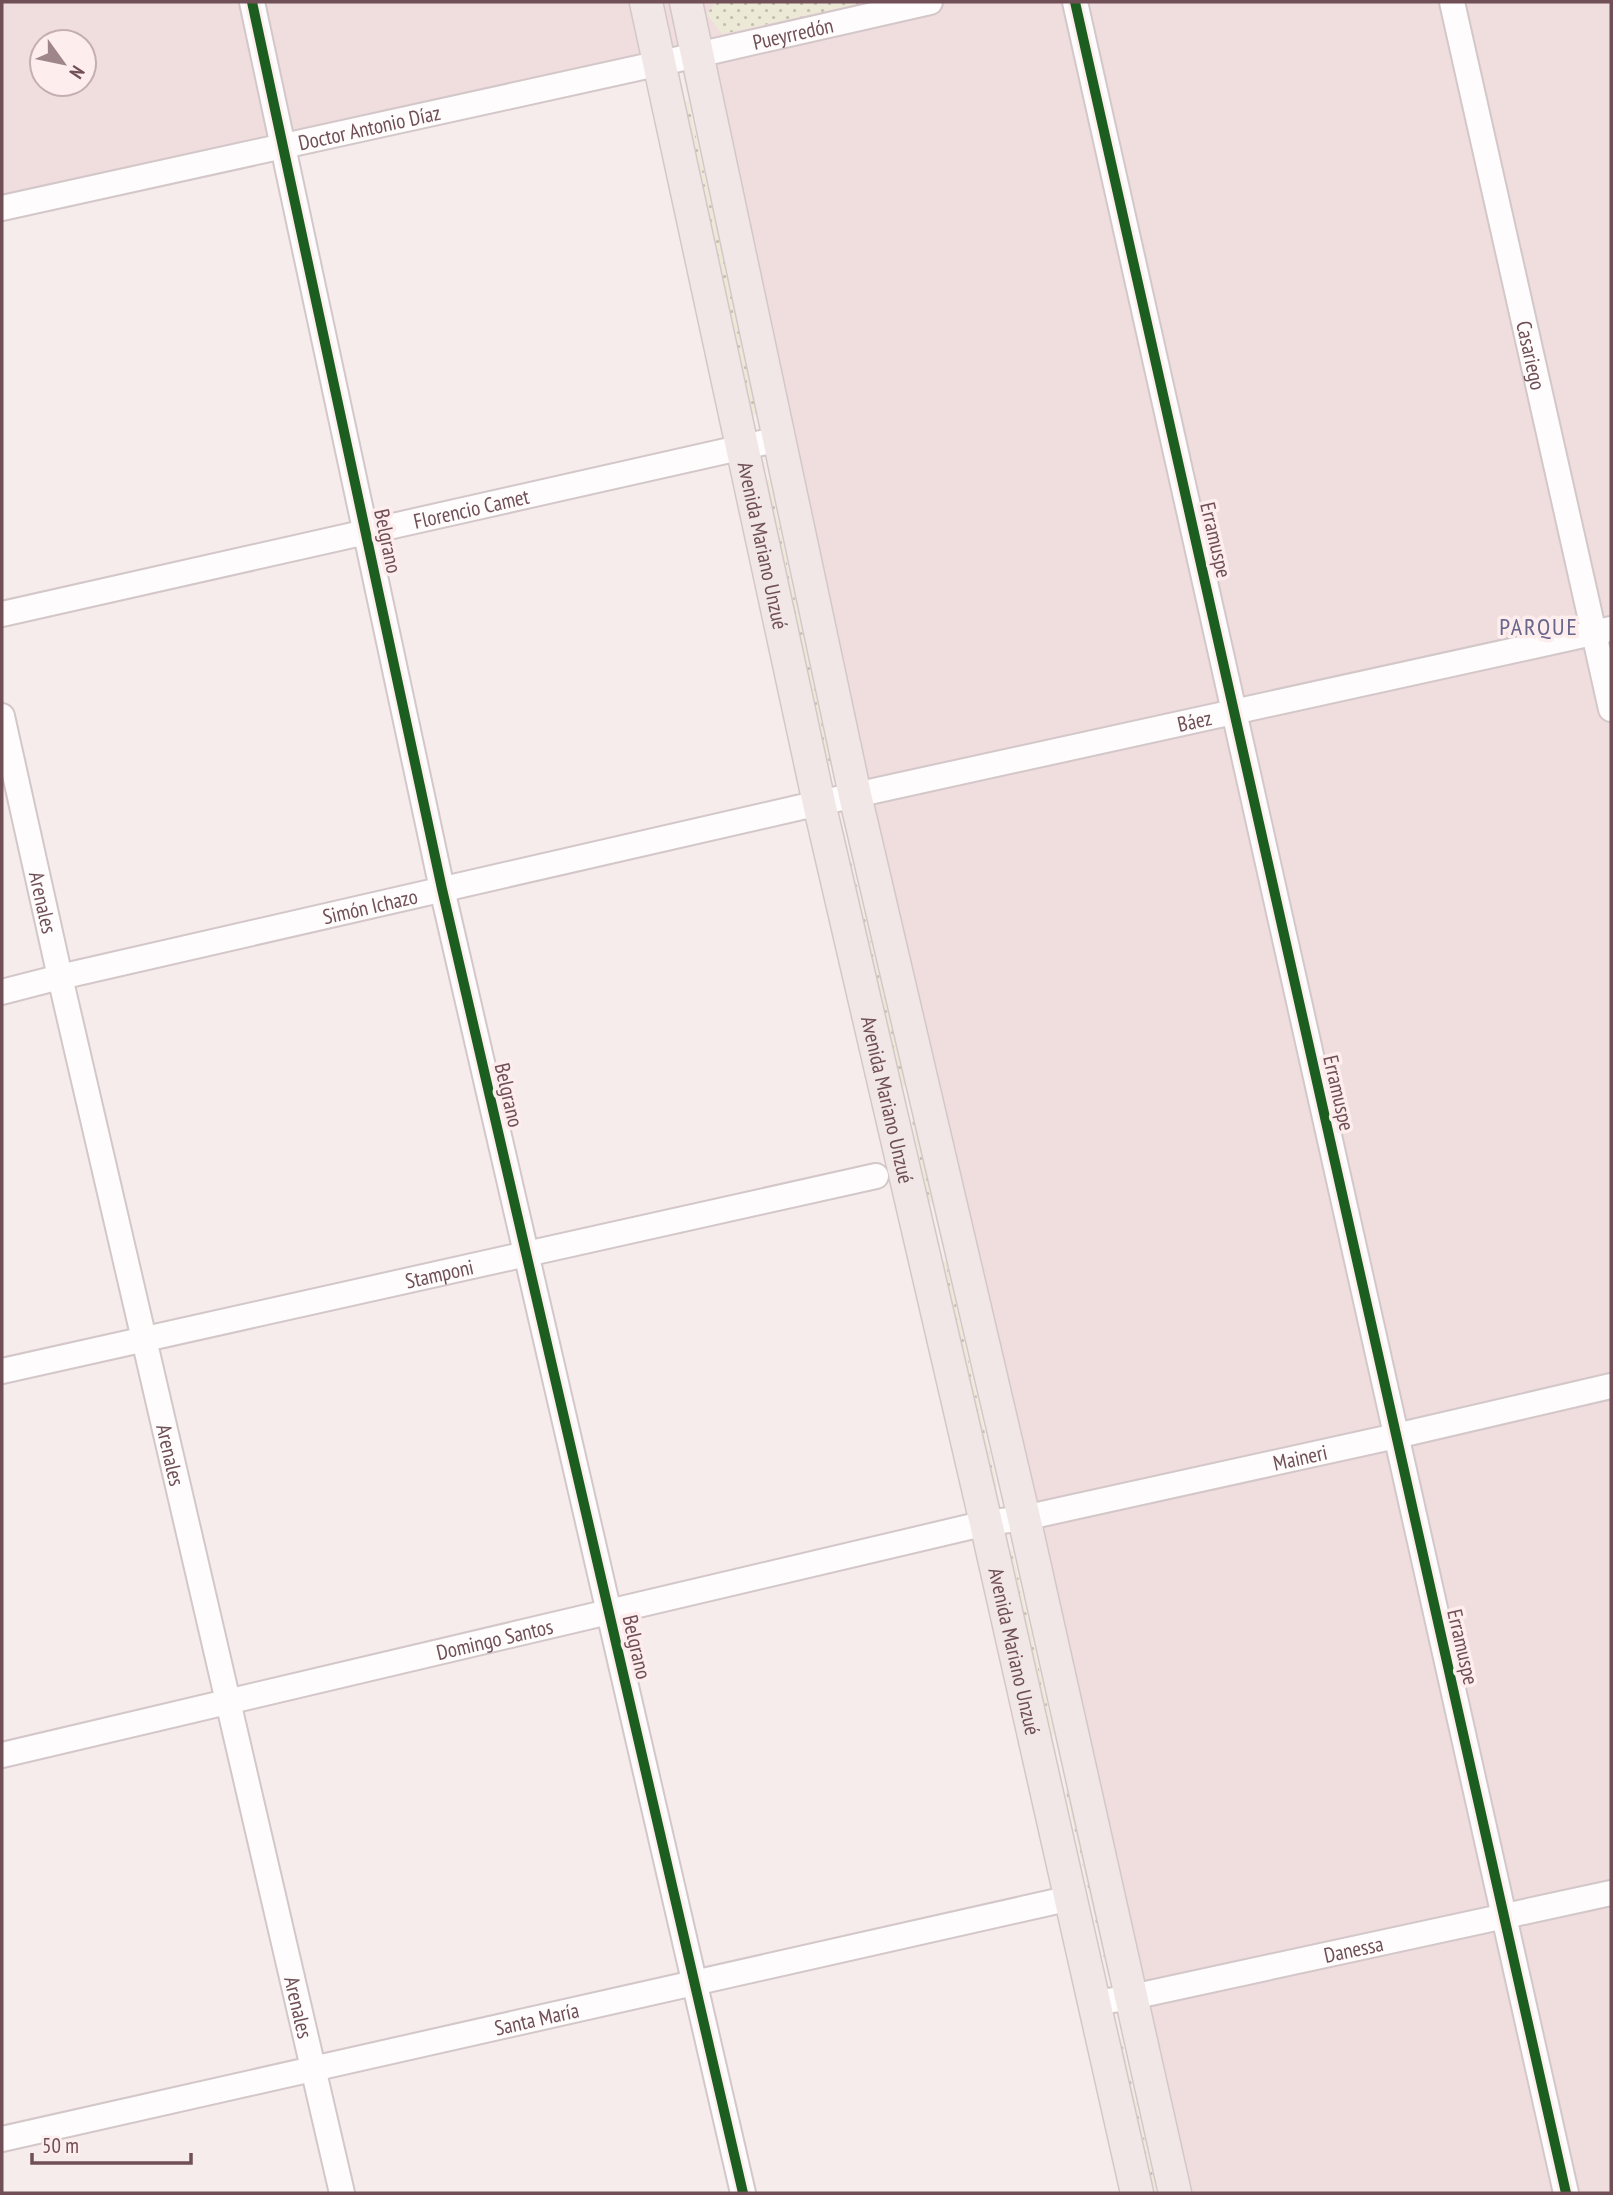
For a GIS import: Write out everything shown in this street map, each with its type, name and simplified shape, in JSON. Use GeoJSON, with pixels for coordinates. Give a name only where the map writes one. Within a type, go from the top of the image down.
{"type":"FeatureCollection","features":[{"type":"Feature","properties":{"kind":"main road","name":"Avenida Mariano Unzué"},"geometry":{"type":"LineString","coordinates":[[646,2],[819,803],[986,1523],[1137,2193]]}},
{"type":"Feature","properties":{"kind":"main road","name":"Avenida Mariano Unzué"},"geometry":{"type":"LineString","coordinates":[[690,5],[697,55],[855,795],[1024,1518],[1175,2193]]}},
{"type":"Feature","properties":{"kind":"main road"},"geometry":{"type":"LineString","coordinates":[[890,1107],[926,1100]]}},
{"type":"Feature","properties":{"kind":"main road"},"geometry":{"type":"LineString","coordinates":[[921,1240],[957,1232]]}},
{"type":"Feature","properties":{"kind":"main road"},"geometry":{"type":"LineString","coordinates":[[1042,1770],[1078,1759]]}},
{"type":"Feature","properties":{"kind":"street","name":"Belgrano"},"geometry":{"type":"LineString","coordinates":[[252,2],[442,889],[743,2193]]}},
{"type":"Feature","properties":{"kind":"street","name":"Pueyrredón"},"geometry":{"type":"LineString","coordinates":[[697,55],[930,2]]}},
{"type":"Feature","properties":{"kind":"street","name":"Erramuspe"},"geometry":{"type":"LineString","coordinates":[[1075,2],[1566,2193]]}},
{"type":"Feature","properties":{"kind":"street","name":"Casariego"},"geometry":{"type":"LineString","coordinates":[[1452,2],[1603,631],[1611,709]]}},
{"type":"Feature","properties":{"kind":"street","name":"Doctor Antonio Díaz"},"geometry":{"type":"LineString","coordinates":[[2,208],[697,55]]}},
{"type":"Feature","properties":{"kind":"street","name":"Florencio Camet"},"geometry":{"type":"LineString","coordinates":[[2,614],[779,439]]}},
{"type":"Feature","properties":{"kind":"street","name":"Báez"},"geometry":{"type":"LineString","coordinates":[[819,803],[1603,631]]}},
{"type":"Feature","properties":{"kind":"street","name":"Arenales"},"geometry":{"type":"LineString","coordinates":[[2,716],[342,2193]]}},
{"type":"Feature","properties":{"kind":"street","name":"Simón Ichazo"},"geometry":{"type":"LineString","coordinates":[[2,992],[60,976],[819,803]]}},
{"type":"Feature","properties":{"kind":"street","name":"Stamponi"},"geometry":{"type":"LineString","coordinates":[[2,1371],[876,1176]]}},
{"type":"Feature","properties":{"kind":"street","name":"Maineri"},"geometry":{"type":"LineString","coordinates":[[986,1523],[1024,1518],[1611,1386]]}},
{"type":"Feature","properties":{"kind":"street","name":"Domingo Santos"},"geometry":{"type":"LineString","coordinates":[[2,1755],[986,1523]]}},
{"type":"Feature","properties":{"kind":"street","name":"Danessa"},"geometry":{"type":"LineString","coordinates":[[1095,2003],[1611,1893]]}},
{"type":"Feature","properties":{"kind":"street","name":"Santa María"},"geometry":{"type":"LineString","coordinates":[[2,2138],[1071,1898]]}},
{"type":"Feature","properties":{"kind":"shaded area"},"geometry":{"type":"Polygon","coordinates":[[[2,2],[1611,2],[1611,2193],[1175,2193],[697,56],[2,208],[2,2]]]}},
{"type":"Feature","properties":{"kind":"shaded area"},"geometry":{"type":"Polygon","coordinates":[[[715,2],[868,2],[722,34],[707,14],[715,2]]]}},
{"type":"Feature","properties":{"kind":"shaded area"},"geometry":{"type":"Polygon","coordinates":[[[688,101],[758,414],[753,415],[684,102],[688,101]]]}},
{"type":"Feature","properties":{"kind":"shaded area"},"geometry":{"type":"Polygon","coordinates":[[[769,480],[831,765],[827,766],[764,481],[769,480]]]}},
{"type":"Feature","properties":{"kind":"shaded area"},"geometry":{"type":"Polygon","coordinates":[[[844,832],[906,1086],[902,1087],[840,833],[844,832]]]}},
{"type":"Feature","properties":{"kind":"shaded area"},"geometry":{"type":"Polygon","coordinates":[[[916,1120],[934,1202],[929,1203],[912,1121],[916,1120]]]}},
{"type":"Feature","properties":{"kind":"shaded area"},"geometry":{"type":"Polygon","coordinates":[[[946,1261],[997,1486],[993,1487],[942,1262],[946,1261]]]}},
{"type":"Feature","properties":{"kind":"shaded area"},"geometry":{"type":"Polygon","coordinates":[[[1012,1550],[1054,1735],[1050,1736],[1007,1551],[1012,1550]]]}},
{"type":"Feature","properties":{"kind":"shaded area"},"geometry":{"type":"Polygon","coordinates":[[[1070,1791],[1112,1975],[1108,1976],[1066,1792],[1070,1791]]]}},
{"type":"Feature","properties":{"kind":"shaded area"},"geometry":{"type":"Polygon","coordinates":[[[1121,2038],[1157,2193],[1152,2193],[1117,2039],[1121,2038]]]}},
{"type":"Feature","properties":{"kind":"cycle path"},"geometry":{"type":"LineString","coordinates":[[252,2],[442,889],[743,2193]]}},
{"type":"Feature","properties":{"kind":"cycle path"},"geometry":{"type":"LineString","coordinates":[[1075,2],[1566,2193]]}},
{"type":"Feature","properties":{"kind":"district","name":"PARQUE"},"geometry":{"type":"Point","coordinates":[1539,626]}}]}
